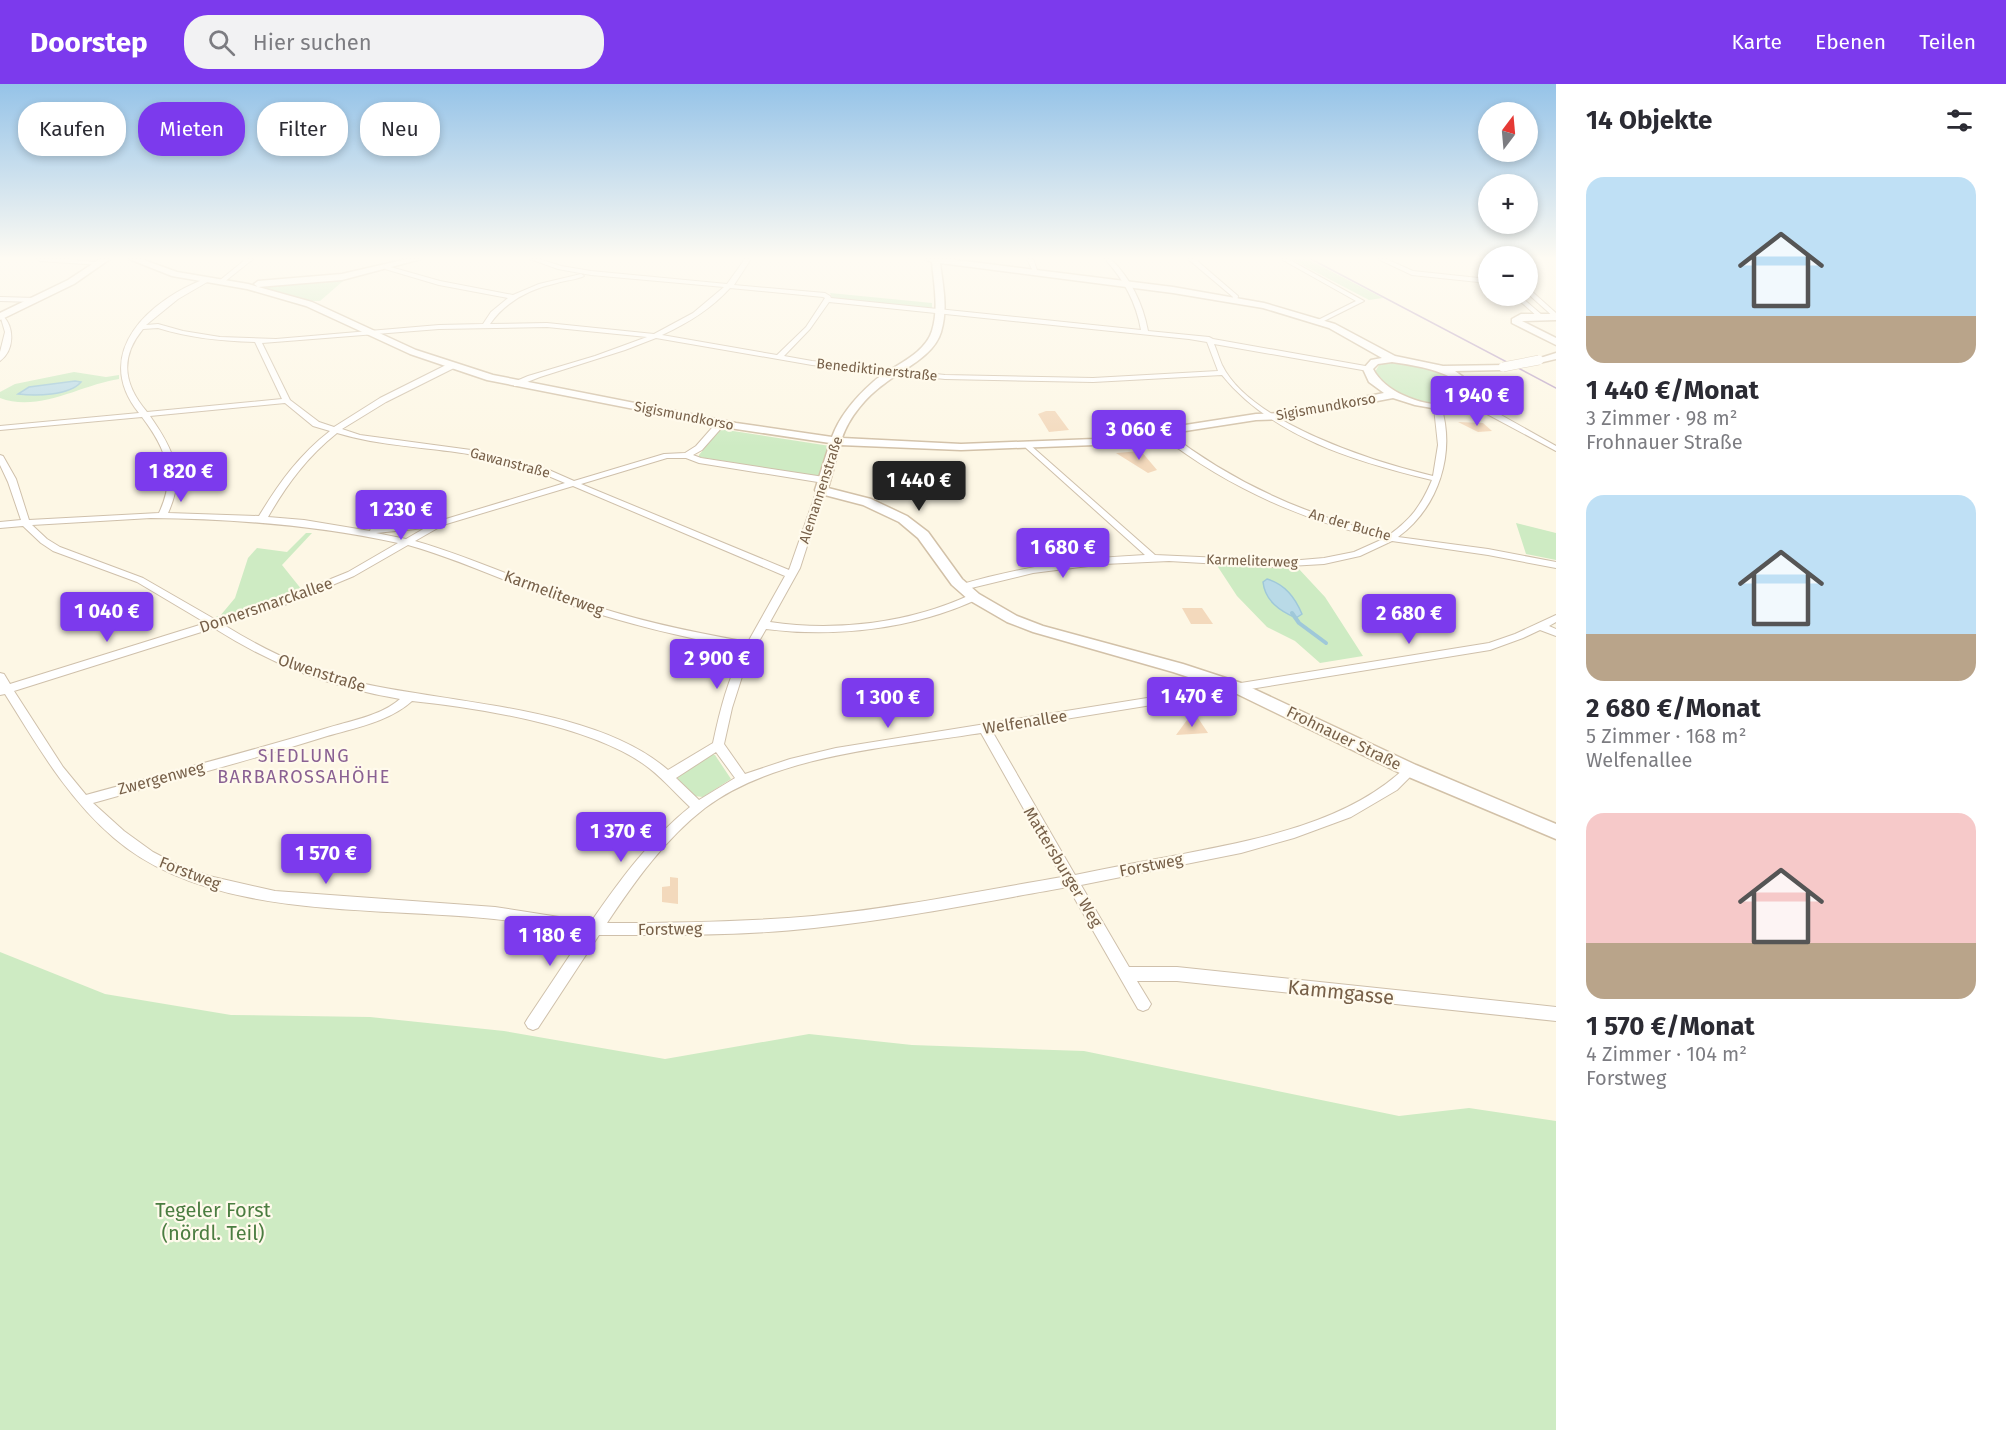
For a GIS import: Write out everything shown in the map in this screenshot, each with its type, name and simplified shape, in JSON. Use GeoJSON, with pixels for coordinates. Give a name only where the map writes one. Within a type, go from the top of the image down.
{"type":"FeatureCollection","features":[{"type":"Feature","properties":{"kind":"street"},"geometry":{"type":"LineString","coordinates":[[0,359],[8,330],[3,322]]}},
{"type":"Feature","properties":{"kind":"street"},"geometry":{"type":"LineString","coordinates":[[147,322],[128,348],[123,371],[127,390],[158,432],[174,475],[173,494],[162,516]]}},
{"type":"Feature","properties":{"kind":"street","name":"Sigismundkorso"},"geometry":{"type":"LineString","coordinates":[[349,322],[402,348],[451,366],[517,384],[721,423],[836,441],[936,447],[1029,446],[1095,442],[1163,433],[1395,394]]}},
{"type":"Feature","properties":{"kind":"street"},"geometry":{"type":"LineString","coordinates":[[517,384],[613,352],[654,336],[680,322]]}},
{"type":"Feature","properties":{"kind":"street"},"geometry":{"type":"LineString","coordinates":[[778,358],[812,322]]}},
{"type":"Feature","properties":{"kind":"street","name":"Alemannenstraße"},"geometry":{"type":"LineString","coordinates":[[718,745],[735,679],[750,646],[791,575],[806,539],[836,441],[851,411],[878,383],[917,358],[933,340],[940,322]]}},
{"type":"Feature","properties":{"kind":"street"},"geometry":{"type":"LineString","coordinates":[[1041,322],[1209,339],[1368,369]]}},
{"type":"Feature","properties":{"kind":"street"},"geometry":{"type":"LineString","coordinates":[[1142,322],[1145,332]]}},
{"type":"Feature","properties":{"kind":"street"},"geometry":{"type":"LineString","coordinates":[[1322,322],[1392,359],[1437,368],[1457,376],[1472,387],[1475,405]]}},
{"type":"Feature","properties":{"kind":"street"},"geometry":{"type":"LineString","coordinates":[[1517,322],[1556,342]]}},
{"type":"Feature","properties":{"kind":"street","name":"Benediktinerstraße"},"geometry":{"type":"LineString","coordinates":[[141,327],[158,326],[213,338],[260,341],[316,339],[372,332],[486,325],[585,328],[654,336],[778,358],[893,372],[1042,380],[1223,373]]}},
{"type":"Feature","properties":{"kind":"street"},"geometry":{"type":"LineString","coordinates":[[1209,339],[1214,359],[1223,373],[1265,415],[1354,456],[1436,479]]}},
{"type":"Feature","properties":{"kind":"street","name":"Gawanstraße"},"geometry":{"type":"LineString","coordinates":[[260,341],[258,343],[287,400],[306,417],[333,430],[366,438],[446,448],[497,458],[573,482],[791,575]]}},
{"type":"Feature","properties":{"kind":"street"},"geometry":{"type":"LineString","coordinates":[[1437,368],[1498,368],[1556,357]]}},
{"type":"Feature","properties":{"kind":"street"},"geometry":{"type":"LineString","coordinates":[[1368,369],[1375,362],[1392,359]]}},
{"type":"Feature","properties":{"kind":"street"},"geometry":{"type":"LineString","coordinates":[[262,519],[278,490],[296,467],[333,430],[390,394],[451,366]]}},
{"type":"Feature","properties":{"kind":"street"},"geometry":{"type":"LineString","coordinates":[[1472,387],[1498,368]]}},
{"type":"Feature","properties":{"kind":"street"},"geometry":{"type":"LineString","coordinates":[[1368,369],[1371,378],[1395,394],[1438,408],[1464,409],[1475,405],[1556,449]]}},
{"type":"Feature","properties":{"kind":"street","name":"Sigismundkorso"},"geometry":{"type":"LineString","coordinates":[[1265,415],[1381,386]]}},
{"type":"Feature","properties":{"kind":"street"},"geometry":{"type":"LineString","coordinates":[[0,428],[287,400]]}},
{"type":"Feature","properties":{"kind":"street","name":"Karmeliterweg"},"geometry":{"type":"LineString","coordinates":[[763,625],[802,628],[881,623],[934,612],[969,592],[1038,569],[1082,563],[1153,558],[1290,564],[1353,555],[1392,538],[1419,515],[1433,492],[1441,442],[1438,408]]}},
{"type":"Feature","properties":{"kind":"street","name":"Donnersmarckallee"},"geometry":{"type":"LineString","coordinates":[[5,690],[214,625],[329,585],[440,524],[573,482],[667,456],[687,454],[699,448],[721,423]]}},
{"type":"Feature","properties":{"kind":"street","name":"An der Buche"},"geometry":{"type":"LineString","coordinates":[[1163,433],[1198,460],[1247,488],[1327,520],[1392,538],[1480,550],[1556,565]]}},
{"type":"Feature","properties":{"kind":"street"},"geometry":{"type":"LineString","coordinates":[[1029,446],[1153,558]]}},
{"type":"Feature","properties":{"kind":"street"},"geometry":{"type":"LineString","coordinates":[[687,454],[699,460],[822,485]]}},
{"type":"Feature","properties":{"kind":"street","name":"Olwenstraße"},"geometry":{"type":"LineString","coordinates":[[0,458],[15,486],[26,522],[42,540],[59,550],[139,579],[253,648],[308,672],[408,698],[492,710],[579,731],[636,754],[667,777],[698,807]]}},
{"type":"Feature","properties":{"kind":"street","name":"Frohnauer Straße"},"geometry":{"type":"LineString","coordinates":[[822,485],[867,502],[908,523],[923,535],[949,573],[969,592],[996,611],[1038,629],[1178,668],[1236,687],[1410,770],[1556,832]]}},
{"type":"Feature","properties":{"kind":"street","name":"Karmeliterweg"},"geometry":{"type":"LineString","coordinates":[[0,525],[162,516],[262,519],[360,531],[408,542],[469,562],[593,609],[750,646]]}},
{"type":"Feature","properties":{"kind":"street","name":"Karmeliterweg"},"geometry":{"type":"LineString","coordinates":[[360,531],[440,524]]}},
{"type":"Feature","properties":{"kind":"street","name":"Welfenallee"},"geometry":{"type":"LineString","coordinates":[[533,1023],[594,929],[644,859],[669,831],[698,807],[743,780],[806,758],[1490,646],[1556,618]]}},
{"type":"Feature","properties":{"kind":"street"},"geometry":{"type":"LineString","coordinates":[[1540,626],[1556,633]]}},
{"type":"Feature","properties":{"kind":"street","name":"Forstweg"},"geometry":{"type":"LineString","coordinates":[[0,677],[5,690],[83,801],[119,835],[148,856],[182,873],[242,891],[274,897],[495,913],[594,929],[693,929],[812,922],[904,910],[1241,848],[1294,833],[1347,813],[1393,787],[1410,770]]}},
{"type":"Feature","properties":{"kind":"street","name":"Zwergenweg"},"geometry":{"type":"LineString","coordinates":[[83,801],[295,742],[379,716],[397,708],[408,698]]}},
{"type":"Feature","properties":{"kind":"street","name":"Mattersburger Weg"},"geometry":{"type":"LineString","coordinates":[[985,729],[1143,1004]]}},
{"type":"Feature","properties":{"kind":"street"},"geometry":{"type":"LineString","coordinates":[[667,777],[718,745],[743,780]]}},
{"type":"Feature","properties":{"kind":"street","name":"Kammgasse"},"geometry":{"type":"LineString","coordinates":[[1127,974],[1177,974],[1556,1014]]}},
{"type":"Feature","properties":{"kind":"green space"},"geometry":{"type":"Polygon","coordinates":[[[1389,362],[1419,365],[1449,375],[1465,387],[1468,402],[1460,405],[1439,405],[1415,399],[1394,390],[1383,383],[1375,372],[1379,365],[1389,362]]]}},
{"type":"Feature","properties":{"kind":"green space"},"geometry":{"type":"Polygon","coordinates":[[[74,372],[106,377],[119,375],[119,379],[45,400],[15,402],[0,398],[0,392],[15,384],[74,372]]]}},
{"type":"Feature","properties":{"kind":"green space"},"geometry":{"type":"Polygon","coordinates":[[[720,429],[830,446],[821,474],[816,476],[699,457],[720,429]]]}},
{"type":"Feature","properties":{"kind":"green space"},"geometry":{"type":"Polygon","coordinates":[[[1516,523],[1556,533],[1556,560],[1526,554],[1516,523]]]}},
{"type":"Feature","properties":{"kind":"green space"},"geometry":{"type":"Polygon","coordinates":[[[306,533],[312,533],[282,565],[302,590],[219,618],[216,616],[220,616],[235,598],[248,558],[257,548],[287,552],[306,533]]]}},
{"type":"Feature","properties":{"kind":"green space"},"geometry":{"type":"Polygon","coordinates":[[[1216,564],[1298,568],[1325,597],[1363,656],[1320,663],[1295,641],[1267,627],[1237,596],[1216,564]]]}},
{"type":"Feature","properties":{"kind":"green space"},"geometry":{"type":"Polygon","coordinates":[[[712,754],[731,779],[703,797],[694,796],[677,778],[678,775],[712,754]]]}},
{"type":"Feature","properties":{"kind":"green space","name":"Tegeler Forst (nördl. Teil)"},"geometry":{"type":"Polygon","coordinates":[[[0,952],[105,994],[231,1015],[370,1017],[504,1031],[665,1059],[809,1034],[912,1045],[1084,1051],[1399,1116],[1469,1108],[1556,1121],[1556,1430],[0,1430],[0,952]]]}},
{"type":"Feature","properties":{"kind":"water"},"geometry":{"type":"Polygon","coordinates":[[[81,382],[76,387],[60,392],[42,395],[18,394],[29,387],[81,382]]]}},
{"type":"Feature","properties":{"kind":"water"},"geometry":{"type":"Polygon","coordinates":[[[1267,579],[1279,584],[1289,592],[1302,614],[1296,618],[1284,612],[1270,600],[1263,582],[1267,579]]]}},
{"type":"Feature","properties":{"kind":"building"},"geometry":{"type":"Polygon","coordinates":[[[1055,411],[1069,430],[1049,432],[1038,414],[1055,411]]]}},
{"type":"Feature","properties":{"kind":"building"},"geometry":{"type":"Polygon","coordinates":[[[1458,422],[1483,423],[1492,431],[1478,432],[1458,422]]]}},
{"type":"Feature","properties":{"kind":"building"},"geometry":{"type":"Polygon","coordinates":[[[1141,451],[1157,470],[1148,473],[1116,453],[1141,451]]]}},
{"type":"Feature","properties":{"kind":"building"},"geometry":{"type":"Polygon","coordinates":[[[1182,608],[1202,608],[1213,624],[1191,624],[1182,608]]]}},
{"type":"Feature","properties":{"kind":"building"},"geometry":{"type":"Polygon","coordinates":[[[1198,718],[1208,733],[1176,735],[1187,720],[1198,718]]]}},
{"type":"Feature","properties":{"kind":"building"},"geometry":{"type":"Polygon","coordinates":[[[670,877],[678,878],[678,904],[662,902],[662,887],[670,886],[670,877]]]}},
{"type":"Feature","properties":{"kind":"waterway"},"geometry":{"type":"LineString","coordinates":[[1292,613],[1299,623],[1326,643]]}},
{"type":"Feature","properties":{"kind":"tram line"},"geometry":{"type":"LineString","coordinates":[[1430,322],[1556,388]]}},
{"type":"Feature","properties":{"kind":"district","name":"SIEDLUNG BARBAROSSAHÖHE"},"geometry":{"type":"Point","coordinates":[304,766]}}]}
